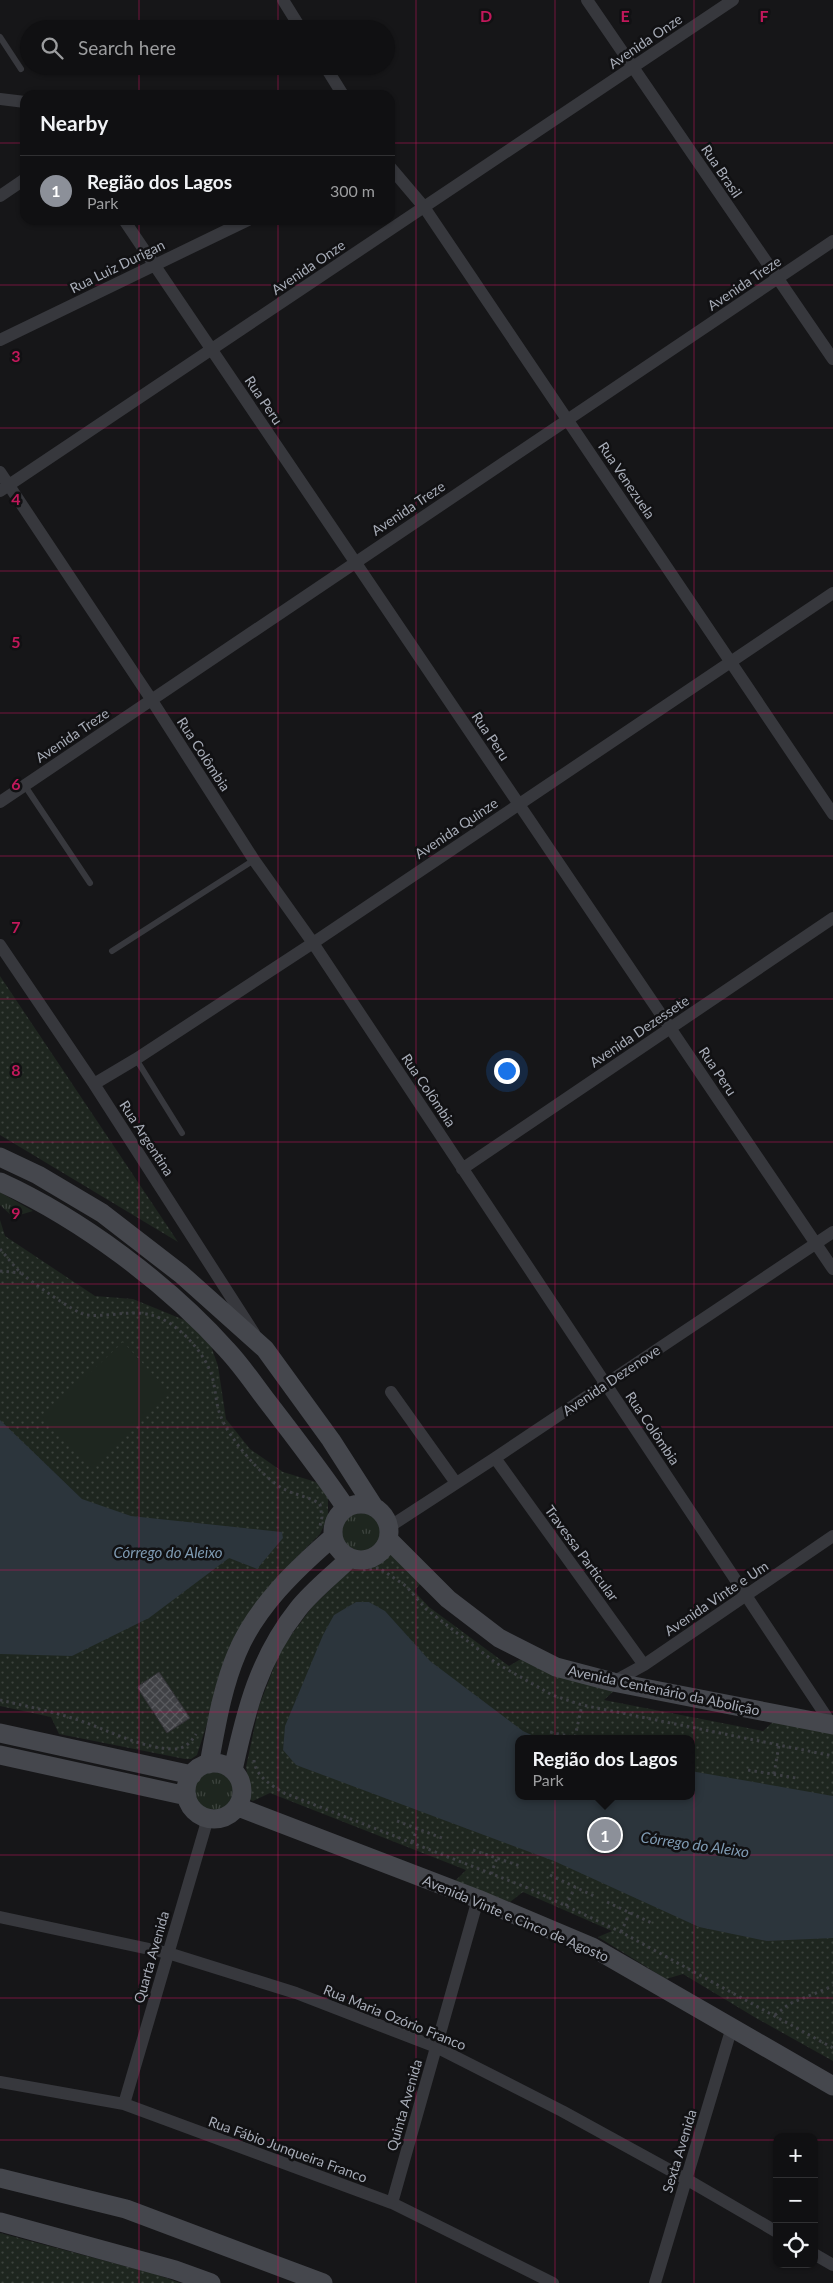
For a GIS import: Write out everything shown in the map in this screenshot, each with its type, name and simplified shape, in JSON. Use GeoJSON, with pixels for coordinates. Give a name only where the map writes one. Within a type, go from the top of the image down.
{"type":"FeatureCollection","features":[{"type":"Feature","properties":{"kind":"street"},"geometry":{"type":"LineString","coordinates":[[284,0],[296,20]]}},
{"type":"Feature","properties":{"kind":"street","name":"Rua Brasil"},"geometry":{"type":"LineString","coordinates":[[587,0],[833,359]]}},
{"type":"Feature","properties":{"kind":"street","name":"Avenida Onze"},"geometry":{"type":"LineString","coordinates":[[4,488],[733,0]]}},
{"type":"Feature","properties":{"kind":"street"},"geometry":{"type":"LineString","coordinates":[[330,75],[339,90]]}},
{"type":"Feature","properties":{"kind":"street"},"geometry":{"type":"LineString","coordinates":[[0,99],[20,101]]}},
{"type":"Feature","properties":{"kind":"street","name":"Rua Venezuela"},"geometry":{"type":"LineString","coordinates":[[395,173],[424,207],[833,814]]}},
{"type":"Feature","properties":{"kind":"street"},"geometry":{"type":"LineString","coordinates":[[0,196],[20,182]]}},
{"type":"Feature","properties":{"kind":"street","name":"Rua Peru"},"geometry":{"type":"LineString","coordinates":[[127,225],[833,1269]]}},
{"type":"Feature","properties":{"kind":"street","name":"Rua Luiz Durigan"},"geometry":{"type":"LineString","coordinates":[[0,340],[238,225]]}},
{"type":"Feature","properties":{"kind":"street","name":"Avenida Treze"},"geometry":{"type":"LineString","coordinates":[[0,802],[833,241]]}},
{"type":"Feature","properties":{"kind":"street","name":"Rua Colômbia"},"geometry":{"type":"LineString","coordinates":[[0,472],[4,488],[151,700],[254,860],[313,943],[833,1725]]}},
{"type":"Feature","properties":{"kind":"street","name":"Avenida Quinze"},"geometry":{"type":"LineString","coordinates":[[94,1084],[136,1059],[313,943],[833,593]]}},
{"type":"Feature","properties":{"kind":"street","name":"Avenida Dezessete"},"geometry":{"type":"LineString","coordinates":[[462,1168],[833,918]]}},
{"type":"Feature","properties":{"kind":"street","name":"Rua Argentina"},"geometry":{"type":"LineString","coordinates":[[0,945],[94,1084],[265,1350]]}},
{"type":"Feature","properties":{"kind":"street"},"geometry":{"type":"LineString","coordinates":[[0,1157],[38,1175],[102,1213],[182,1274],[265,1350],[331,1440],[374,1507],[384,1516],[389,1533],[378,1555],[353,1566],[298,1608],[266,1656],[246,1711],[233,1770]]}},
{"type":"Feature","properties":{"kind":"street"},"geometry":{"type":"LineString","coordinates":[[0,1182],[39,1201],[93,1235],[170,1294],[228,1350],[313,1460],[346,1508]]}},
{"type":"Feature","properties":{"kind":"street","name":"Avenida Dezenove"},"geometry":{"type":"LineString","coordinates":[[389,1533],[456,1483],[833,1232]]}},
{"type":"Feature","properties":{"kind":"street"},"geometry":{"type":"LineString","coordinates":[[391,1392],[456,1483]]}},
{"type":"Feature","properties":{"kind":"street","name":"Travessa Particular"},"geometry":{"type":"LineString","coordinates":[[495,1458],[644,1665]]}},
{"type":"Feature","properties":{"kind":"street"},"geometry":{"type":"LineString","coordinates":[[209,1764],[224,1692],[237,1652],[262,1609],[346,1508],[360,1504],[374,1507]]}},
{"type":"Feature","properties":{"kind":"street"},"geometry":{"type":"LineString","coordinates":[[326,1533],[353,1566]]}},
{"type":"Feature","properties":{"kind":"street","name":"Avenida Centenário da Abolição"},"geometry":{"type":"LineString","coordinates":[[389,1533],[448,1599],[500,1638],[556,1667],[613,1682],[833,1725]]}},
{"type":"Feature","properties":{"kind":"street","name":"Avenida Vinte e Um"},"geometry":{"type":"LineString","coordinates":[[613,1682],[644,1665],[833,1536]]}},
{"type":"Feature","properties":{"kind":"street"},"geometry":{"type":"LineString","coordinates":[[0,1733],[192,1775]]}},
{"type":"Feature","properties":{"kind":"street"},"geometry":{"type":"LineString","coordinates":[[0,1756],[187,1796]]}},
{"type":"Feature","properties":{"kind":"street"},"geometry":{"type":"LineString","coordinates":[[209,1764],[222,1764],[233,1770],[241,1781],[243,1794],[238,1807],[230,1815],[219,1819],[208,1818],[198,1814],[190,1806],[187,1796],[187,1785],[192,1775],[199,1768],[209,1764]]}},
{"type":"Feature","properties":{"kind":"street","name":"Avenida Vinte e Cinco de Agosto"},"geometry":{"type":"LineString","coordinates":[[238,1807],[478,1899],[592,1947],[833,2086]]}},
{"type":"Feature","properties":{"kind":"street","name":"Quarta Avenida"},"geometry":{"type":"LineString","coordinates":[[124,2104],[208,1818]]}},
{"type":"Feature","properties":{"kind":"street","name":"Quinta Avenida"},"geometry":{"type":"LineString","coordinates":[[392,2203],[478,1899]]}},
{"type":"Feature","properties":{"kind":"street","name":"Rua Maria Ozório Franco"},"geometry":{"type":"LineString","coordinates":[[0,1916],[168,1953],[296,1993],[436,2047],[562,2111],[686,2179],[773,2230]]}},
{"type":"Feature","properties":{"kind":"street","name":"Sexta Avenida"},"geometry":{"type":"LineString","coordinates":[[655,2283],[732,2027]]}},
{"type":"Feature","properties":{"kind":"street","name":"Rua Fábio Junqueira Franco"},"geometry":{"type":"LineString","coordinates":[[0,2082],[124,2104],[392,2203],[553,2283]]}},
{"type":"Feature","properties":{"kind":"street"},"geometry":{"type":"LineString","coordinates":[[0,2178],[126,2210],[323,2283]]}},
{"type":"Feature","properties":{"kind":"street"},"geometry":{"type":"LineString","coordinates":[[0,2222],[156,2265],[211,2283]]}},
{"type":"Feature","properties":{"kind":"street"},"geometry":{"type":"LineString","coordinates":[[818,2256],[833,2265]]}},
{"type":"Feature","properties":{"kind":"lane"},"geometry":{"type":"LineString","coordinates":[[0,37],[20,67]]}},
{"type":"Feature","properties":{"kind":"lane"},"geometry":{"type":"LineString","coordinates":[[25,786],[90,883]]}},
{"type":"Feature","properties":{"kind":"lane"},"geometry":{"type":"LineString","coordinates":[[112,951],[254,860]]}},
{"type":"Feature","properties":{"kind":"lane"},"geometry":{"type":"LineString","coordinates":[[136,1059],[182,1133]]}},
{"type":"Feature","properties":{"kind":"path"},"geometry":{"type":"LineString","coordinates":[[0,1249],[22,1273],[85,1315],[145,1312],[170,1323],[183,1334],[196,1346],[211,1373],[221,1417],[235,1441],[250,1461],[273,1483],[283,1489],[311,1498],[320,1504],[326,1533]]}},
{"type":"Feature","properties":{"kind":"path"},"geometry":{"type":"LineString","coordinates":[[0,1271],[22,1273]]}},
{"type":"Feature","properties":{"kind":"path"},"geometry":{"type":"LineString","coordinates":[[353,1566],[363,1570],[379,1568],[406,1586],[426,1609],[496,1663],[552,1695],[582,1706],[833,1756]]}},
{"type":"Feature","properties":{"kind":"path"},"geometry":{"type":"LineString","coordinates":[[0,1700],[75,1718],[132,1741],[172,1749],[181,1748],[191,1743],[199,1730]]}},
{"type":"Feature","properties":{"kind":"path"},"geometry":{"type":"LineString","coordinates":[[575,1735],[582,1706]]}},
{"type":"Feature","properties":{"kind":"path"},"geometry":{"type":"LineString","coordinates":[[550,1732],[565,1735]]}},
{"type":"Feature","properties":{"kind":"path"},"geometry":{"type":"LineString","coordinates":[[774,1774],[780,1746]]}},
{"type":"Feature","properties":{"kind":"path"},"geometry":{"type":"LineString","coordinates":[[254,1757],[254,1766],[262,1777],[284,1792],[412,1842],[566,1906],[621,1932],[833,2048]]}},
{"type":"Feature","properties":{"kind":"path"},"geometry":{"type":"LineString","coordinates":[[748,1770],[796,1778]]}},
{"type":"Feature","properties":{"kind":"path"},"geometry":{"type":"LineString","coordinates":[[397,1821],[442,1838]]}},
{"type":"Feature","properties":{"kind":"path"},"geometry":{"type":"LineString","coordinates":[[412,1842],[417,1828]]}},
{"type":"Feature","properties":{"kind":"path"},"geometry":{"type":"LineString","coordinates":[[473,1850],[520,1866]]}},
{"type":"Feature","properties":{"kind":"path"},"geometry":{"type":"LineString","coordinates":[[491,1874],[497,1858]]}},
{"type":"Feature","properties":{"kind":"path"},"geometry":{"type":"LineString","coordinates":[[550,1875],[594,1896]]}},
{"type":"Feature","properties":{"kind":"path"},"geometry":{"type":"LineString","coordinates":[[566,1906],[575,1887]]}},
{"type":"Feature","properties":{"kind":"path"},"geometry":{"type":"LineString","coordinates":[[607,1902],[654,1924]]}},
{"type":"Feature","properties":{"kind":"path"},"geometry":{"type":"LineString","coordinates":[[621,1932],[630,1912]]}},
{"type":"Feature","properties":{"kind":"path"},"geometry":{"type":"LineString","coordinates":[[775,2015],[789,2004],[833,1986]]}},
{"type":"Feature","properties":{"kind":"green space"},"geometry":{"type":"Polygon","coordinates":[[[0,976],[178,1242],[0,1135],[0,976]]]}},
{"type":"Feature","properties":{"kind":"green space"},"geometry":{"type":"Polygon","coordinates":[[[0,1192],[33,1211],[13,1217],[0,1205],[0,1192]]]}},
{"type":"Feature","properties":{"kind":"green space"},"geometry":{"type":"Polygon","coordinates":[[[0,1220],[5,1236],[95,1296],[133,1299],[189,1322],[211,1346],[218,1366],[226,1419],[250,1449],[283,1472],[316,1482],[328,1497],[328,1517],[320,1534],[292,1562],[258,1601],[225,1667],[197,1755],[191,1759],[59,1734],[51,1717],[0,1706],[0,1220]]]}},
{"type":"Feature","properties":{"kind":"green space"},"geometry":{"type":"Polygon","coordinates":[[[123,1342],[170,1393],[91,1467],[43,1417],[123,1342]]]}},
{"type":"Feature","properties":{"kind":"green space"},"geometry":{"type":"Polygon","coordinates":[[[365,1511],[372,1514],[378,1520],[381,1531],[380,1539],[372,1548],[365,1551],[357,1551],[350,1548],[342,1539],[341,1527],[344,1520],[353,1512],[365,1511]]]}},
{"type":"Feature","properties":{"kind":"green space"},"geometry":{"type":"Polygon","coordinates":[[[394,1551],[423,1581],[414,1591],[429,1607],[509,1666],[524,1657],[617,1688],[604,1700],[763,1731],[774,1721],[833,1731],[833,2061],[683,1974],[666,1979],[598,1937],[612,1931],[523,1892],[510,1902],[454,1882],[466,1870],[270,1793],[253,1801],[248,1799],[249,1785],[246,1767],[259,1706],[281,1649],[312,1607],[358,1564],[386,1558],[394,1551]]]}},
{"type":"Feature","properties":{"kind":"green space"},"geometry":{"type":"Polygon","coordinates":[[[210,1771],[218,1771],[225,1774],[231,1780],[234,1791],[231,1802],[225,1808],[218,1811],[210,1811],[203,1808],[197,1802],[194,1795],[194,1787],[197,1780],[203,1774],[210,1771]]]}},
{"type":"Feature","properties":{"kind":"green space"},"geometry":{"type":"Polygon","coordinates":[[[0,2233],[155,2274],[180,2283],[0,2283],[0,2233]]]}},
{"type":"Feature","properties":{"kind":"water","name":"Córrego do Aleixo"},"geometry":{"type":"Polygon","coordinates":[[[0,1420],[82,1499],[131,1516],[282,1532],[283,1538],[257,1569],[229,1558],[149,1618],[72,1656],[0,1654],[0,1420]]]}},
{"type":"Feature","properties":{"kind":"water","name":"Córrego do Aleixo"},"geometry":{"type":"Polygon","coordinates":[[[356,1602],[369,1602],[385,1611],[430,1661],[523,1731],[532,1735],[515,1735],[515,1800],[695,1800],[695,1772],[833,1796],[833,1938],[767,1941],[699,1927],[554,1861],[296,1765],[283,1750],[285,1726],[323,1635],[334,1615],[356,1602]]]}},
{"type":"Feature","properties":{"kind":"building"},"geometry":{"type":"Polygon","coordinates":[[[159,1672],[190,1718],[167,1733],[137,1687],[159,1672]]]}},
{"type":"Feature","properties":{"kind":"place","name":"Região dos Lagos"},"geometry":{"type":"Point","coordinates":[605,1835]}}]}
